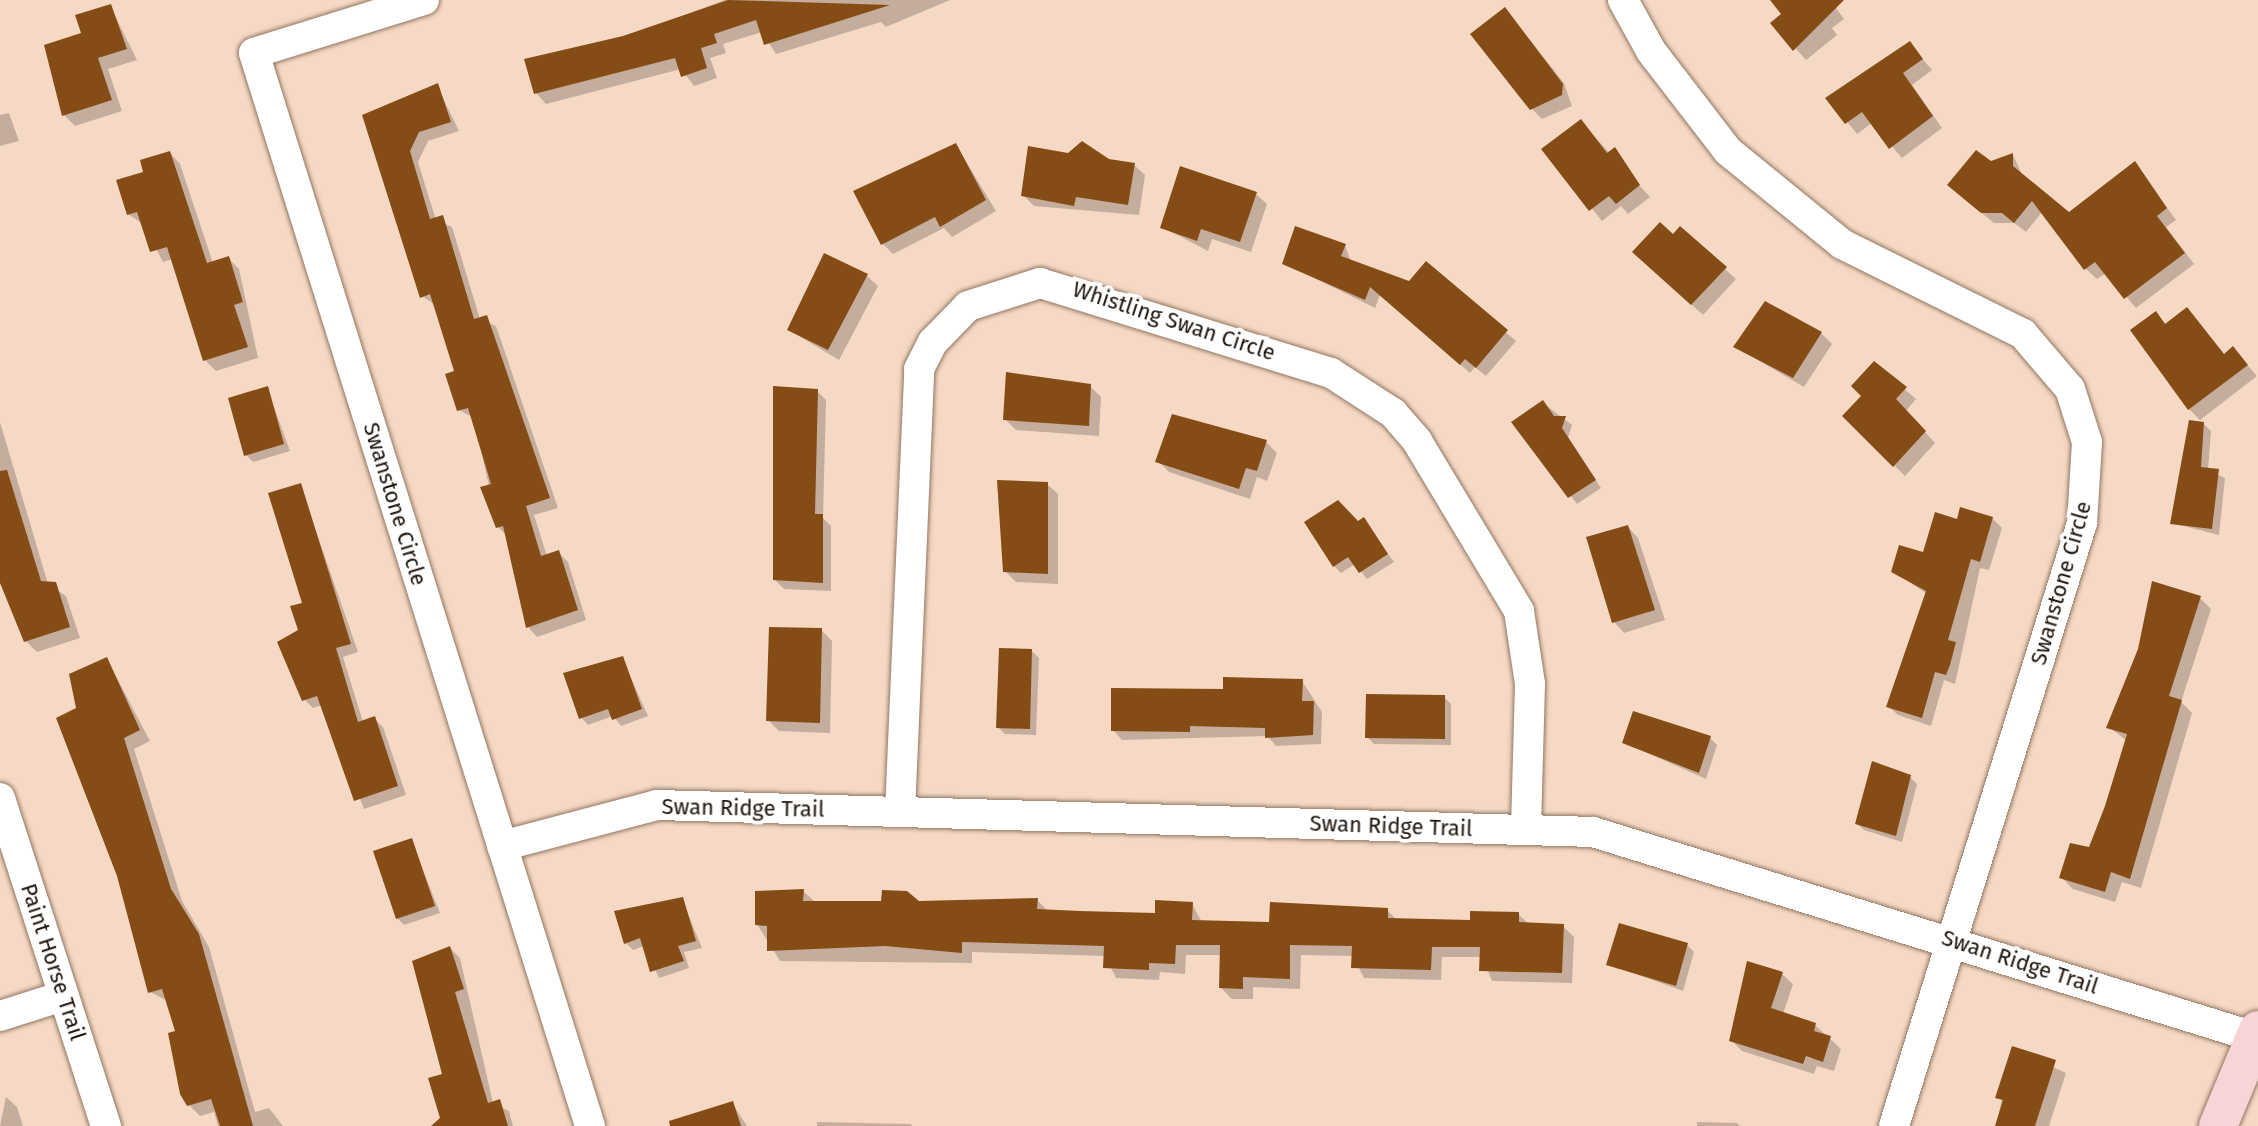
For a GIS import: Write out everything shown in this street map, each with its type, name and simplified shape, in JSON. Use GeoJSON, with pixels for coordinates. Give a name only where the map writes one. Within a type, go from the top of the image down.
{"type":"FeatureCollection","features":[{"type":"Feature","properties":{"kind":"main road"},"geometry":{"type":"LineString","coordinates":[[2218,1126],[2256,1034]]}},
{"type":"Feature","properties":{"kind":"street","name":"Swanstone Circle"},"geometry":{"type":"LineString","coordinates":[[424,0],[254,53],[590,1126]]}},
{"type":"Feature","properties":{"kind":"street","name":"Swanstone Circle"},"geometry":{"type":"LineString","coordinates":[[1623,0],[1687,103],[1782,201],[1856,252],[2023,334],[2049,359],[2080,415],[2090,469],[2086,505],[1894,1126]]}},
{"type":"Feature","properties":{"kind":"street","name":"Whistling Swan Circle"},"geometry":{"type":"LineString","coordinates":[[900,812],[919,369],[933,342],[968,306],[1040,283],[1331,373],[1409,432],[1519,611],[1530,684],[1526,829]]}},
{"type":"Feature","properties":{"kind":"street","name":"Paint Horse Trail"},"geometry":{"type":"LineString","coordinates":[[0,798],[106,1126]]}},
{"type":"Feature","properties":{"kind":"street","name":"Swan Ridge Trail"},"geometry":{"type":"LineString","coordinates":[[502,846],[657,805],[1526,829],[1626,839],[2256,1034]]}},
{"type":"Feature","properties":{"kind":"street"},"geometry":{"type":"LineString","coordinates":[[0,1016],[63,996]]}},
{"type":"Feature","properties":{"kind":"building"},"geometry":{"type":"Polygon","coordinates":[[[728,0],[890,5],[764,45],[756,20],[714,34],[717,43],[701,48],[707,68],[681,77],[675,58],[534,94],[524,59],[623,36],[728,0]]]}},
{"type":"Feature","properties":{"kind":"building"},"geometry":{"type":"Polygon","coordinates":[[[1770,0],[1844,0],[1793,51],[1770,23],[1781,14],[1770,0]]]}},
{"type":"Feature","properties":{"kind":"building"},"geometry":{"type":"Polygon","coordinates":[[[111,4],[127,49],[98,58],[112,100],[62,116],[44,45],[81,33],[75,15],[111,4]]]}},
{"type":"Feature","properties":{"kind":"building"},"geometry":{"type":"Polygon","coordinates":[[[1505,7],[1563,84],[1562,95],[1530,110],[1470,34],[1505,7]]]}},
{"type":"Feature","properties":{"kind":"building"},"geometry":{"type":"Polygon","coordinates":[[[1910,41],[1923,59],[1903,73],[1933,116],[1889,149],[1862,112],[1845,124],[1825,98],[1910,41]]]}},
{"type":"Feature","properties":{"kind":"building"},"geometry":{"type":"Polygon","coordinates":[[[438,83],[451,122],[419,132],[410,151],[430,219],[443,215],[474,319],[487,315],[550,498],[526,506],[541,556],[559,550],[578,610],[526,628],[503,526],[496,528],[480,487],[491,484],[468,408],[457,411],[445,374],[454,371],[430,294],[420,298],[362,115],[438,83]]]}},
{"type":"Feature","properties":{"kind":"building"},"geometry":{"type":"Polygon","coordinates":[[[1581,119],[1607,153],[1615,147],[1640,185],[1616,204],[1609,196],[1589,211],[1541,149],[1581,119]]]}},
{"type":"Feature","properties":{"kind":"building"},"geometry":{"type":"Polygon","coordinates":[[[1082,141],[1109,159],[1135,163],[1128,205],[1076,197],[1074,206],[1021,196],[1028,146],[1068,153],[1082,141]]]}},
{"type":"Feature","properties":{"kind":"building"},"geometry":{"type":"Polygon","coordinates":[[[956,143],[986,200],[940,227],[935,217],[881,245],[853,191],[956,143]]]}},
{"type":"Feature","properties":{"kind":"building"},"geometry":{"type":"Polygon","coordinates":[[[1976,150],[1991,161],[2013,153],[2013,166],[2069,212],[2135,161],[2167,208],[2157,216],[2185,253],[2124,299],[2095,262],[2084,270],[2032,201],[2014,223],[2002,213],[1981,213],[1947,185],[1976,150]]]}},
{"type":"Feature","properties":{"kind":"building"},"geometry":{"type":"Polygon","coordinates":[[[170,151],[207,263],[229,256],[243,302],[234,305],[248,347],[203,361],[167,247],[150,252],[137,212],[127,215],[116,180],[143,172],[140,160],[170,151]]]}},
{"type":"Feature","properties":{"kind":"building"},"geometry":{"type":"Polygon","coordinates":[[[1180,166],[1257,192],[1240,242],[1201,229],[1197,241],[1160,228],[1180,166]]]}},
{"type":"Feature","properties":{"kind":"building"},"geometry":{"type":"Polygon","coordinates":[[[1660,222],[1673,234],[1680,226],[1727,267],[1691,305],[1632,252],[1660,222]]]}},
{"type":"Feature","properties":{"kind":"building"},"geometry":{"type":"Polygon","coordinates":[[[1295,226],[1346,244],[1341,256],[1409,281],[1426,261],[1508,330],[1476,368],[1465,359],[1460,365],[1370,287],[1365,300],[1282,264],[1295,226]]]}},
{"type":"Feature","properties":{"kind":"building"},"geometry":{"type":"Polygon","coordinates":[[[824,253],[868,274],[828,350],[787,330],[824,253]]]}},
{"type":"Feature","properties":{"kind":"building"},"geometry":{"type":"Polygon","coordinates":[[[1765,301],[1822,332],[1793,378],[1733,347],[1765,301]]]}},
{"type":"Feature","properties":{"kind":"building"},"geometry":{"type":"Polygon","coordinates":[[[2187,307],[2224,354],[2233,346],[2248,365],[2188,410],[2130,330],[2156,311],[2165,324],[2187,307]]]}},
{"type":"Feature","properties":{"kind":"building"},"geometry":{"type":"Polygon","coordinates":[[[1874,361],[1907,387],[1896,399],[1926,431],[1893,467],[1842,416],[1861,396],[1851,386],[1874,361]]]}},
{"type":"Feature","properties":{"kind":"building"},"geometry":{"type":"Polygon","coordinates":[[[1006,372],[1091,384],[1089,426],[1003,420],[1006,372]]]}},
{"type":"Feature","properties":{"kind":"building"},"geometry":{"type":"Polygon","coordinates":[[[268,386],[284,444],[244,456],[228,398],[268,386]]]}},
{"type":"Feature","properties":{"kind":"building"},"geometry":{"type":"Polygon","coordinates":[[[773,386],[818,389],[815,514],[823,514],[823,583],[773,580],[773,386]]]}},
{"type":"Feature","properties":{"kind":"building"},"geometry":{"type":"Polygon","coordinates":[[[1543,400],[1554,416],[1566,416],[1562,428],[1596,480],[1568,498],[1511,422],[1543,400]]]}},
{"type":"Feature","properties":{"kind":"building"},"geometry":{"type":"Polygon","coordinates":[[[1172,414],[1267,440],[1257,471],[1246,468],[1239,489],[1155,462],[1172,414]]]}},
{"type":"Feature","properties":{"kind":"building"},"geometry":{"type":"Polygon","coordinates":[[[2189,420],[2204,422],[2201,467],[2219,469],[2212,529],[2170,524],[2189,420]]]}},
{"type":"Feature","properties":{"kind":"building"},"geometry":{"type":"Polygon","coordinates":[[[7,470],[41,581],[56,582],[70,627],[24,642],[0,583],[0,471],[7,470]]]}},
{"type":"Feature","properties":{"kind":"building"},"geometry":{"type":"Polygon","coordinates":[[[997,480],[1048,482],[1048,574],[1003,572],[997,480]]]}},
{"type":"Feature","properties":{"kind":"building"},"geometry":{"type":"Polygon","coordinates":[[[301,483],[351,644],[336,648],[358,722],[375,716],[398,786],[354,801],[317,696],[302,701],[277,642],[298,630],[290,606],[302,603],[268,493],[301,483]]]}},
{"type":"Feature","properties":{"kind":"building"},"geometry":{"type":"Polygon","coordinates":[[[1338,500],[1358,521],[1364,517],[1388,554],[1359,573],[1348,557],[1333,567],[1304,522],[1338,500]]]}},
{"type":"Feature","properties":{"kind":"building"},"geometry":{"type":"Polygon","coordinates":[[[1960,507],[1993,517],[1980,562],[1971,559],[1948,640],[1956,642],[1950,665],[1946,675],[1935,672],[1922,718],[1886,707],[1926,591],[1891,572],[1899,545],[1923,552],[1935,512],[1957,519],[1960,507]]]}},
{"type":"Feature","properties":{"kind":"building"},"geometry":{"type":"Polygon","coordinates":[[[1628,525],[1655,610],[1612,623],[1586,537],[1628,525]]]}},
{"type":"Feature","properties":{"kind":"building"},"geometry":{"type":"Polygon","coordinates":[[[2152,581],[2201,596],[2169,696],[2182,700],[2130,879],[2111,872],[2105,892],[2059,878],[2070,843],[2089,847],[2105,806],[2127,734],[2106,728],[2138,649],[2152,581]]]}},
{"type":"Feature","properties":{"kind":"building"},"geometry":{"type":"Polygon","coordinates":[[[769,627],[822,628],[820,723],[766,721],[769,627]]]}},
{"type":"Feature","properties":{"kind":"building"},"geometry":{"type":"Polygon","coordinates":[[[999,648],[1032,649],[1030,729],[996,728],[999,648]]]}},
{"type":"Feature","properties":{"kind":"building"},"geometry":{"type":"Polygon","coordinates":[[[623,656],[642,709],[612,720],[608,709],[579,719],[563,673],[623,656]]]}},
{"type":"Feature","properties":{"kind":"building"},"geometry":{"type":"Polygon","coordinates":[[[107,657],[140,730],[124,738],[171,889],[199,934],[253,1126],[220,1126],[211,1099],[187,1106],[180,1094],[168,1033],[175,1031],[162,989],[148,993],[117,876],[56,718],[76,708],[69,674],[107,657]]]}},
{"type":"Feature","properties":{"kind":"building"},"geometry":{"type":"Polygon","coordinates":[[[1223,677],[1303,679],[1302,701],[1314,701],[1313,735],[1265,738],[1265,728],[1190,726],[1190,732],[1111,731],[1111,688],[1223,689],[1223,677]]]}},
{"type":"Feature","properties":{"kind":"building"},"geometry":{"type":"Polygon","coordinates":[[[1366,694],[1445,695],[1445,739],[1365,738],[1366,694]]]}},
{"type":"Feature","properties":{"kind":"building"},"geometry":{"type":"Polygon","coordinates":[[[1633,711],[1711,736],[1699,773],[1622,743],[1633,711]]]}},
{"type":"Feature","properties":{"kind":"building"},"geometry":{"type":"Polygon","coordinates":[[[1872,761],[1911,775],[1896,836],[1855,824],[1872,761]]]}},
{"type":"Feature","properties":{"kind":"building"},"geometry":{"type":"Polygon","coordinates":[[[412,838],[435,906],[396,919],[373,851],[412,838]]]}},
{"type":"Feature","properties":{"kind":"building"},"geometry":{"type":"Polygon","coordinates":[[[804,889],[803,901],[881,901],[882,890],[907,891],[919,901],[1038,898],[1037,909],[1080,911],[1155,913],[1155,900],[1193,902],[1192,920],[1269,922],[1270,902],[1388,908],[1388,918],[1470,920],[1470,911],[1519,912],[1519,922],[1564,924],[1562,973],[1479,971],[1480,947],[1432,947],[1431,970],[1351,968],[1352,946],[1290,945],[1290,979],[1243,977],[1243,989],[1219,988],[1220,945],[1176,945],[1175,964],[1149,963],[1149,970],[1103,968],[1104,946],[962,942],[962,953],[885,946],[767,951],[767,926],[755,925],[755,891],[804,889]]]}},
{"type":"Feature","properties":{"kind":"building"},"geometry":{"type":"Polygon","coordinates":[[[683,897],[696,941],[678,946],[684,961],[650,972],[640,938],[624,944],[614,911],[683,897]]]}},
{"type":"Feature","properties":{"kind":"building"},"geometry":{"type":"Polygon","coordinates":[[[1619,923],[1688,943],[1676,986],[1606,965],[1619,923]]]}},
{"type":"Feature","properties":{"kind":"building"},"geometry":{"type":"Polygon","coordinates":[[[450,946],[464,989],[455,992],[488,1103],[500,1099],[508,1126],[431,1126],[440,1118],[428,1078],[442,1074],[412,961],[450,946]]]}},
{"type":"Feature","properties":{"kind":"building"},"geometry":{"type":"Polygon","coordinates":[[[1747,961],[1783,972],[1771,1008],[1816,1023],[1814,1031],[1831,1036],[1823,1062],[1806,1056],[1803,1064],[1729,1041],[1747,961]]]}},
{"type":"Feature","properties":{"kind":"building"},"geometry":{"type":"Polygon","coordinates":[[[2012,1046],[2056,1060],[2035,1126],[1995,1126],[2003,1100],[1995,1098],[2012,1046]]]}},
{"type":"Feature","properties":{"kind":"building"},"geometry":{"type":"Polygon","coordinates":[[[733,1101],[741,1126],[670,1126],[669,1121],[733,1101]]]}}]}
